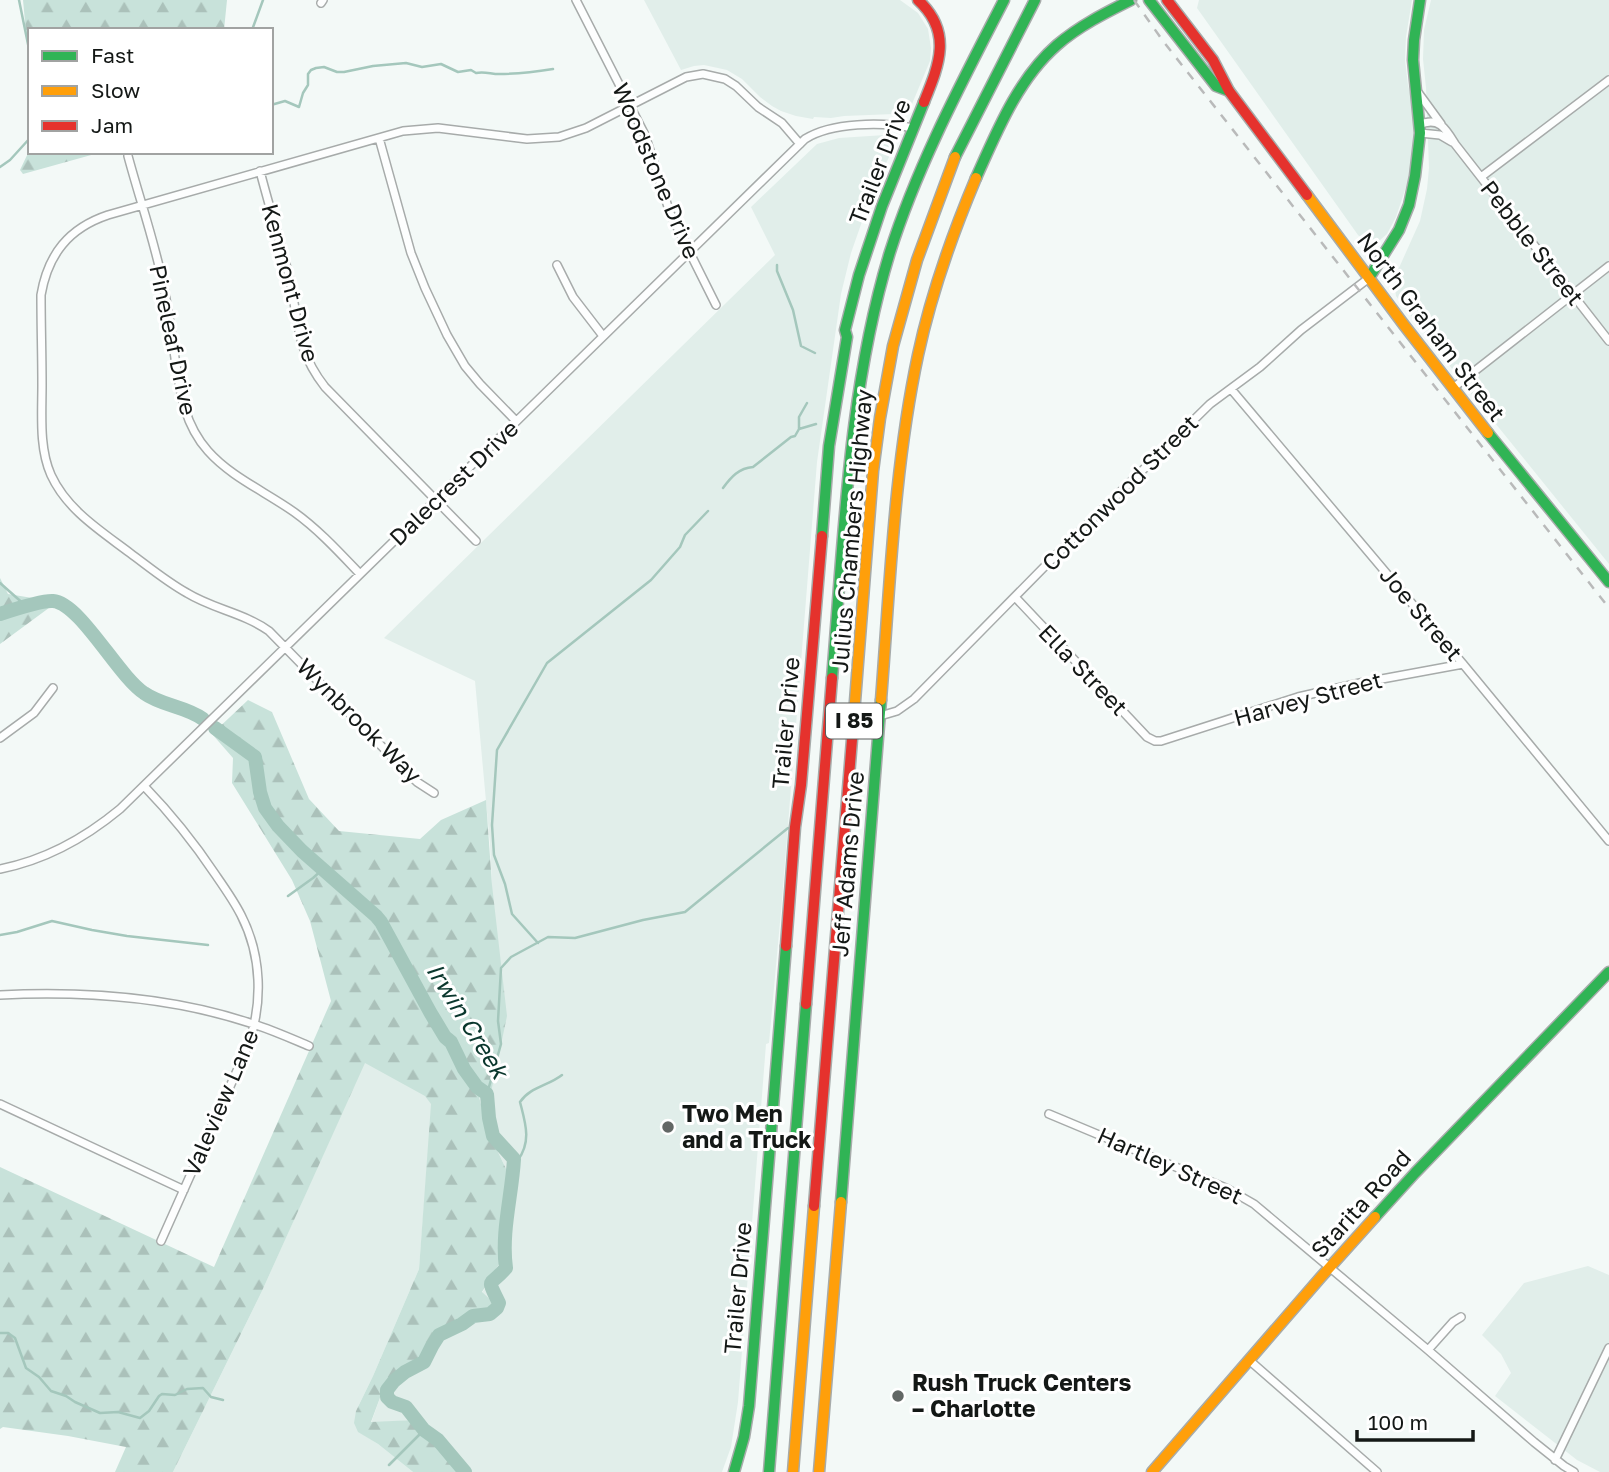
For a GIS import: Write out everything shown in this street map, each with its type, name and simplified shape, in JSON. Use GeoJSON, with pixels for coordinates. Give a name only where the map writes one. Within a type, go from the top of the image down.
{"type":"FeatureCollection","features":[{"type":"Feature","properties":{"kind":"main road","name":"Trailer Drive"},"geometry":{"type":"LineString","coordinates":[[734,1472],[749,1406],[795,827],[801,785],[830,433],[847,337],[845,330],[859,275],[882,206],[937,71],[941,47],[939,30],[934,19],[918,0]]}},
{"type":"Feature","properties":{"kind":"main road","name":"Julius Chambers Highway"},"geometry":{"type":"LineString","coordinates":[[769,1472],[849,468],[860,388],[879,296],[898,230],[935,138],[1004,0]]}},
{"type":"Feature","properties":{"kind":"main road","name":"Julius Chambers Highway"},"geometry":{"type":"LineString","coordinates":[[793,1472],[873,471],[880,418],[893,346],[934,211],[969,127],[1035,0]]}},
{"type":"Feature","properties":{"kind":"main road","name":"Jeff Adams Drive"},"geometry":{"type":"LineString","coordinates":[[819,1472],[895,522],[912,383],[928,312],[946,256],[978,172],[1028,76],[1046,54],[1070,34],[1131,0]]}},
{"type":"Feature","properties":{"kind":"main road","name":"North Graham Street"},"geometry":{"type":"LineString","coordinates":[[1149,0],[1216,86],[1229,91]]}},
{"type":"Feature","properties":{"kind":"main road","name":"North Graham Street"},"geometry":{"type":"LineString","coordinates":[[1167,0],[1213,60],[1229,91],[1369,278],[1519,473],[1609,582]]}},
{"type":"Feature","properties":{"kind":"main road"},"geometry":{"type":"LineString","coordinates":[[1369,278],[1390,246],[1406,214],[1415,176],[1419,129],[1413,40],[1420,0]]}},
{"type":"Feature","properties":{"kind":"main road","name":"Starita Road"},"geometry":{"type":"LineString","coordinates":[[1152,1472],[1408,1180],[1609,972]]}},
{"type":"Feature","properties":{"kind":"street","name":"Woodstone Drive"},"geometry":{"type":"LineString","coordinates":[[576,0],[631,105],[650,148],[670,213],[716,305]]}},
{"type":"Feature","properties":{"kind":"street","name":"Wynbrook Way"},"geometry":{"type":"LineString","coordinates":[[434,793],[417,782],[269,631],[254,621],[212,606],[176,587],[89,521],[61,492],[48,465],[44,446],[41,305],[44,280],[59,248],[72,234],[99,218],[403,131],[438,128],[516,138],[549,138],[576,132],[686,77],[703,74],[725,79],[736,86],[758,107],[782,123],[800,144]]}},
{"type":"Feature","properties":{"kind":"street"},"geometry":{"type":"LineString","coordinates":[[1481,177],[1609,80]]}},
{"type":"Feature","properties":{"kind":"street","name":"Pebble Street"},"geometry":{"type":"LineString","coordinates":[[1417,90],[1455,144],[1609,341]]}},
{"type":"Feature","properties":{"kind":"street"},"geometry":{"type":"LineString","coordinates":[[1448,133],[1437,122],[1426,122],[1419,129],[1450,139],[1455,144]]}},
{"type":"Feature","properties":{"kind":"street","name":"Dalecrest Drive"},"geometry":{"type":"LineString","coordinates":[[0,869],[47,855],[83,837],[120,809],[800,144],[813,135],[836,127],[885,124],[913,128]]}},
{"type":"Feature","properties":{"kind":"street"},"geometry":{"type":"LineString","coordinates":[[379,138],[411,253],[447,335],[465,366],[516,421]]}},
{"type":"Feature","properties":{"kind":"street","name":"Pineleaf Drive"},"geometry":{"type":"LineString","coordinates":[[128,156],[166,297],[182,403],[194,431],[225,467],[295,513],[360,574]]}},
{"type":"Feature","properties":{"kind":"street","name":"Kenmont Drive"},"geometry":{"type":"LineString","coordinates":[[260,172],[290,280],[299,335],[310,367],[325,387],[476,541]]}},
{"type":"Feature","properties":{"kind":"street"},"geometry":{"type":"LineString","coordinates":[[557,265],[573,297],[603,336]]}},
{"type":"Feature","properties":{"kind":"street"},"geometry":{"type":"LineString","coordinates":[[1453,388],[1609,267]]}},
{"type":"Feature","properties":{"kind":"street","name":"Cottonwood Street"},"geometry":{"type":"LineString","coordinates":[[880,716],[897,711],[914,699],[1210,404],[1369,278]]}},
{"type":"Feature","properties":{"kind":"street","name":"Joe Street"},"geometry":{"type":"LineString","coordinates":[[1231,389],[1609,841]]}},
{"type":"Feature","properties":{"kind":"street","name":"Ella Street"},"geometry":{"type":"LineString","coordinates":[[1015,597],[1147,737],[1155,741]]}},
{"type":"Feature","properties":{"kind":"street","name":"Harvey Street"},"geometry":{"type":"LineString","coordinates":[[1155,741],[1298,697],[1463,664]]}},
{"type":"Feature","properties":{"kind":"street"},"geometry":{"type":"LineString","coordinates":[[0,738],[34,713],[53,688]]}},
{"type":"Feature","properties":{"kind":"street","name":"Valeview Lane"},"geometry":{"type":"LineString","coordinates":[[144,786],[195,843],[235,904],[251,937],[257,966],[255,1025],[248,1046],[161,1241]]}},
{"type":"Feature","properties":{"kind":"street"},"geometry":{"type":"LineString","coordinates":[[0,995],[49,994],[144,999],[197,1009],[255,1025],[309,1046]]}},
{"type":"Feature","properties":{"kind":"street"},"geometry":{"type":"LineString","coordinates":[[0,1104],[184,1190]]}},
{"type":"Feature","properties":{"kind":"street","name":"Hartley Street"},"geometry":{"type":"LineString","coordinates":[[1049,1114],[1226,1188],[1263,1210],[1555,1460],[1574,1472]]}},
{"type":"Feature","properties":{"kind":"street"},"geometry":{"type":"LineString","coordinates":[[1428,1350],[1461,1317]]}},
{"type":"Feature","properties":{"kind":"street"},"geometry":{"type":"LineString","coordinates":[[1555,1460],[1609,1348]]}},
{"type":"Feature","properties":{"kind":"street"},"geometry":{"type":"LineString","coordinates":[[1249,1360],[1377,1472]]}},
{"type":"Feature","properties":{"kind":"shaded area"},"geometry":{"type":"Polygon","coordinates":[[[644,0],[900,0],[918,13],[928,29],[930,61],[912,104],[906,110],[894,114],[813,119],[796,116],[772,106],[742,79],[727,70],[704,65],[681,70],[644,0]]]}},
{"type":"Feature","properties":{"kind":"shaded area"},"geometry":{"type":"Polygon","coordinates":[[[1199,0],[1412,0],[1405,60],[1415,119],[1411,172],[1396,217],[1387,234],[1372,247],[1358,235],[1197,8],[1199,0]]]}},
{"type":"Feature","properties":{"kind":"shaded area"},"geometry":{"type":"Polygon","coordinates":[[[1431,0],[1609,0],[1609,564],[1396,296],[1394,279],[1420,221],[1427,189],[1429,168],[1423,59],[1424,30],[1431,0]]]}},
{"type":"Feature","properties":{"kind":"shaded area"},"geometry":{"type":"Polygon","coordinates":[[[899,136],[865,213],[851,253],[841,294],[817,462],[782,900],[769,1043],[766,1044],[738,1402],[731,1447],[722,1472],[467,1472],[424,1434],[414,1420],[371,1423],[384,1387],[423,1364],[428,1342],[441,1329],[494,1304],[482,1293],[501,1261],[508,1173],[488,1131],[478,1092],[489,1097],[492,885],[475,681],[384,638],[775,255],[751,207],[817,144],[839,138],[899,136]]]}},
{"type":"Feature","properties":{"kind":"shaded area"},"geometry":{"type":"Polygon","coordinates":[[[379,1030],[435,1065],[419,1269],[356,1411],[359,1432],[413,1472],[173,1472],[262,1291],[379,1030]]]}},
{"type":"Feature","properties":{"kind":"shaded area"},"geometry":{"type":"Polygon","coordinates":[[[1588,1266],[1609,1275],[1609,1472],[1600,1472],[1577,1460],[1495,1396],[1511,1373],[1501,1354],[1482,1335],[1524,1283],[1588,1266]]]}},
{"type":"Feature","properties":{"kind":"green space"},"geometry":{"type":"Polygon","coordinates":[[[23,0],[227,0],[224,28],[28,28],[28,54],[23,0]]]}},
{"type":"Feature","properties":{"kind":"green space"},"geometry":{"type":"Polygon","coordinates":[[[28,153],[95,154],[23,174],[20,170],[28,153]]]}},
{"type":"Feature","properties":{"kind":"green space"},"geometry":{"type":"Polygon","coordinates":[[[0,578],[8,594],[57,602],[0,644],[0,578]]]}},
{"type":"Feature","properties":{"kind":"green space"},"geometry":{"type":"Polygon","coordinates":[[[248,700],[272,712],[309,799],[339,831],[420,839],[441,820],[486,800],[492,885],[507,1016],[490,1097],[478,1093],[488,1131],[508,1173],[501,1261],[482,1292],[495,1304],[441,1329],[428,1342],[423,1364],[384,1387],[371,1422],[414,1420],[424,1434],[467,1472],[413,1472],[358,1432],[354,1423],[356,1411],[419,1269],[431,1104],[425,1096],[365,1063],[262,1291],[173,1472],[115,1472],[126,1447],[68,1436],[3,1427],[0,1429],[0,1167],[214,1267],[331,1001],[310,921],[292,880],[232,783],[233,758],[212,734],[248,700]]]}},
{"type":"Feature","properties":{"kind":"waterway"},"geometry":{"type":"LineString","coordinates":[[19,0],[28,44]]}},
{"type":"Feature","properties":{"kind":"waterway"},"geometry":{"type":"LineString","coordinates":[[253,28],[263,0]]}},
{"type":"Feature","properties":{"kind":"waterway"},"geometry":{"type":"LineString","coordinates":[[273,104],[285,101],[299,107],[308,85],[308,74],[316,68],[324,67],[344,72],[406,63],[422,67],[441,64],[458,72],[471,70],[476,73],[499,74],[553,69]]}},
{"type":"Feature","properties":{"kind":"waterway"},"geometry":{"type":"LineString","coordinates":[[0,167],[28,140]]}},
{"type":"Feature","properties":{"kind":"waterway"},"geometry":{"type":"LineString","coordinates":[[777,265],[793,310],[801,346],[815,353]]}},
{"type":"Feature","properties":{"kind":"waterway"},"geometry":{"type":"LineString","coordinates":[[723,488],[736,474],[753,467],[795,436],[799,429],[799,417],[807,403]]}},
{"type":"Feature","properties":{"kind":"waterway"},"geometry":{"type":"LineString","coordinates":[[799,429],[816,424]]}},
{"type":"Feature","properties":{"kind":"waterway"},"geometry":{"type":"LineString","coordinates":[[538,943],[512,914],[494,855],[492,825],[497,750],[547,663],[651,580],[680,547],[685,535],[708,511]]}},
{"type":"Feature","properties":{"kind":"waterway"},"geometry":{"type":"LineString","coordinates":[[0,583],[26,606]]}},
{"type":"Feature","properties":{"kind":"waterway","name":"Irwin Creek"},"geometry":{"type":"LineString","coordinates":[[0,614],[48,601],[64,605],[87,627],[123,672],[144,693],[203,719]]}},
{"type":"Feature","properties":{"kind":"waterway","name":"Irwin Creek"},"geometry":{"type":"LineString","coordinates":[[215,728],[255,757],[265,808],[278,826],[381,922],[464,1069],[477,1087],[487,1094],[493,1136],[514,1159],[506,1227],[506,1268],[491,1283],[499,1303],[497,1308],[490,1314],[473,1316],[439,1335],[424,1362],[405,1372],[387,1390],[387,1397],[406,1407],[424,1430],[438,1440],[465,1472]]}},
{"type":"Feature","properties":{"kind":"waterway"},"geometry":{"type":"LineString","coordinates":[[487,1094],[501,1044],[498,1021],[501,968],[511,957],[548,937],[575,938],[685,912],[788,828]]}},
{"type":"Feature","properties":{"kind":"waterway"},"geometry":{"type":"LineString","coordinates":[[288,896],[323,869]]}},
{"type":"Feature","properties":{"kind":"waterway"},"geometry":{"type":"LineString","coordinates":[[0,935],[52,921],[127,936],[208,945]]}},
{"type":"Feature","properties":{"kind":"waterway"},"geometry":{"type":"LineString","coordinates":[[514,1159],[518,1160],[526,1139],[520,1102],[529,1093],[562,1075]]}},
{"type":"Feature","properties":{"kind":"waterway"},"geometry":{"type":"LineString","coordinates":[[0,1333],[8,1333],[15,1338],[26,1368],[39,1377],[51,1391],[100,1413],[118,1412],[140,1418],[162,1394],[175,1395],[187,1389],[203,1388],[211,1397],[223,1400]]}},
{"type":"Feature","properties":{"kind":"waterway"},"geometry":{"type":"LineString","coordinates":[[389,1465],[424,1430]]}},
{"type":"Feature","properties":{"kind":"railway"},"geometry":{"type":"LineString","coordinates":[[1134,0],[1163,41],[1609,608]]}},
{"type":"Feature","properties":{"kind":"traffic: fast"},"geometry":{"type":"LineString","coordinates":[[832,678],[856,410],[876,304],[890,252],[914,187],[1004,0]]}},
{"type":"Feature","properties":{"kind":"traffic: fast"},"geometry":{"type":"LineString","coordinates":[[955,157],[1035,0]]}},
{"type":"Feature","properties":{"kind":"traffic: fast"},"geometry":{"type":"LineString","coordinates":[[976,178],[1010,107],[1043,59],[1074,32],[1131,0]]}},
{"type":"Feature","properties":{"kind":"traffic: fast"},"geometry":{"type":"LineString","coordinates":[[1149,0],[1216,86],[1229,91]]}},
{"type":"Feature","properties":{"kind":"traffic: fast"},"geometry":{"type":"LineString","coordinates":[[1369,278],[1399,230],[1409,205],[1415,176],[1420,133],[1413,60],[1420,0]]}},
{"type":"Feature","properties":{"kind":"traffic: fast"},"geometry":{"type":"LineString","coordinates":[[822,536],[829,446],[847,337],[845,330],[859,275],[882,206],[924,102]]}},
{"type":"Feature","properties":{"kind":"traffic: fast"},"geometry":{"type":"LineString","coordinates":[[1488,433],[1609,582]]}},
{"type":"Feature","properties":{"kind":"traffic: fast"},"geometry":{"type":"LineString","coordinates":[[841,1202],[881,700]]}},
{"type":"Feature","properties":{"kind":"traffic: fast"},"geometry":{"type":"LineString","coordinates":[[734,1472],[749,1406],[786,946]]}},
{"type":"Feature","properties":{"kind":"traffic: fast"},"geometry":{"type":"LineString","coordinates":[[1375,1217],[1609,972]]}},
{"type":"Feature","properties":{"kind":"traffic: fast"},"geometry":{"type":"LineString","coordinates":[[769,1472],[806,1004]]}},
{"type":"Feature","properties":{"kind":"traffic: slow"},"geometry":{"type":"LineString","coordinates":[[853,727],[873,471],[880,418],[893,346],[917,260],[955,157]]}},
{"type":"Feature","properties":{"kind":"traffic: slow"},"geometry":{"type":"LineString","coordinates":[[881,700],[894,527],[910,398],[923,332],[936,287],[976,178]]}},
{"type":"Feature","properties":{"kind":"traffic: slow"},"geometry":{"type":"LineString","coordinates":[[1307,195],[1488,433]]}},
{"type":"Feature","properties":{"kind":"traffic: slow"},"geometry":{"type":"LineString","coordinates":[[819,1472],[841,1202]]}},
{"type":"Feature","properties":{"kind":"traffic: slow"},"geometry":{"type":"LineString","coordinates":[[793,1472],[814,1206]]}},
{"type":"Feature","properties":{"kind":"traffic: slow"},"geometry":{"type":"LineString","coordinates":[[1152,1472],[1375,1217]]}},
{"type":"Feature","properties":{"kind":"traffic: jam"},"geometry":{"type":"LineString","coordinates":[[918,0],[936,24],[940,49],[924,102]]}},
{"type":"Feature","properties":{"kind":"traffic: jam"},"geometry":{"type":"LineString","coordinates":[[1167,0],[1213,60],[1229,91],[1307,195]]}},
{"type":"Feature","properties":{"kind":"traffic: jam"},"geometry":{"type":"LineString","coordinates":[[786,946],[822,536]]}},
{"type":"Feature","properties":{"kind":"traffic: jam"},"geometry":{"type":"LineString","coordinates":[[806,1004],[832,678]]}},
{"type":"Feature","properties":{"kind":"traffic: jam"},"geometry":{"type":"LineString","coordinates":[[814,1206],[853,727]]}},
{"type":"Feature","properties":{"kind":"place","name":"Two Men and a Truck"},"geometry":{"type":"Point","coordinates":[668,1127]}},
{"type":"Feature","properties":{"kind":"place","name":"Rush Truck Centers – Charlotte"},"geometry":{"type":"Point","coordinates":[898,1396]}}]}
